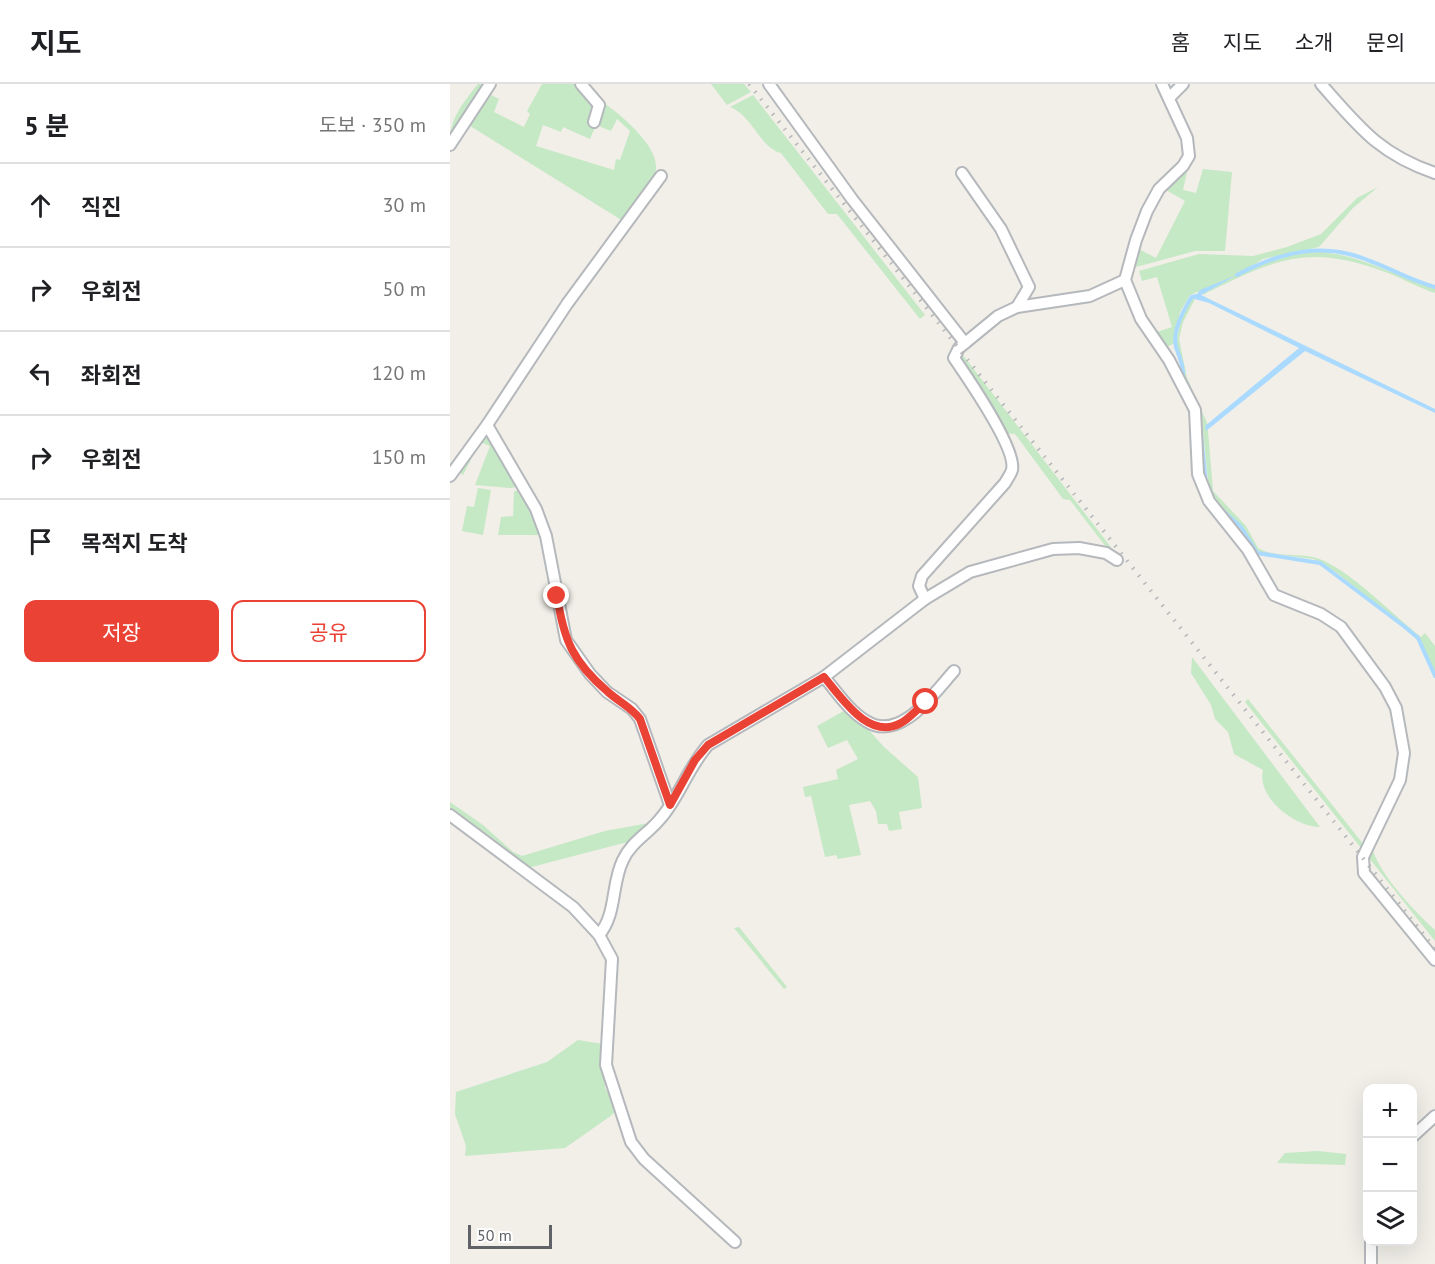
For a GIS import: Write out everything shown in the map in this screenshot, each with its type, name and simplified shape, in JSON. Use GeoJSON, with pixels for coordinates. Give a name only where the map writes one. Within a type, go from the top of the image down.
{"type":"FeatureCollection","features":[{"type":"Feature","properties":{"kind":"street"},"geometry":{"type":"LineString","coordinates":[[450,145],[490,84]]}},
{"type":"Feature","properties":{"kind":"street"},"geometry":{"type":"LineString","coordinates":[[581,84],[599,105],[594,122]]}},
{"type":"Feature","properties":{"kind":"street"},"geometry":{"type":"LineString","coordinates":[[769,84],[858,208],[965,343]]}},
{"type":"Feature","properties":{"kind":"street"},"geometry":{"type":"LineString","coordinates":[[1162,84],[1187,138],[1189,156],[1183,166],[1159,189],[1136,240],[1125,280],[1141,319],[1169,360],[1195,410],[1198,474],[1209,501],[1248,550],[1274,595],[1321,614],[1341,627],[1385,687],[1396,708],[1404,753],[1400,780],[1363,857],[1364,873],[1435,960]]}},
{"type":"Feature","properties":{"kind":"street"},"geometry":{"type":"LineString","coordinates":[[1170,97],[1183,84]]}},
{"type":"Feature","properties":{"kind":"street"},"geometry":{"type":"LineString","coordinates":[[1321,84],[1376,144],[1400,159],[1435,173]]}},
{"type":"Feature","properties":{"kind":"street"},"geometry":{"type":"LineString","coordinates":[[962,173],[1001,229],[1029,287],[1017,308]]}},
{"type":"Feature","properties":{"kind":"street"},"geometry":{"type":"LineString","coordinates":[[450,476],[487,425],[567,304],[660,176]]}},
{"type":"Feature","properties":{"kind":"street"},"geometry":{"type":"LineString","coordinates":[[925,599],[919,586],[921,576],[1005,483],[1012,470],[1009,452],[998,430],[978,393],[954,358],[965,343],[998,316],[1017,308],[1090,296],[1125,280]]}},
{"type":"Feature","properties":{"kind":"street"},"geometry":{"type":"LineString","coordinates":[[487,425],[536,508],[546,536],[566,640],[590,674],[607,692],[632,709],[640,719],[670,805]]}},
{"type":"Feature","properties":{"kind":"street"},"geometry":{"type":"LineString","coordinates":[[599,934],[608,924],[617,873],[624,857],[638,840],[660,820],[695,760],[708,745],[824,677],[925,599],[970,572],[1053,549],[1079,548],[1106,553],[1118,561]]}},
{"type":"Feature","properties":{"kind":"street"},"geometry":{"type":"LineString","coordinates":[[824,677],[855,712],[867,722],[883,728],[901,723],[926,702],[954,671]]}},
{"type":"Feature","properties":{"kind":"street"},"geometry":{"type":"LineString","coordinates":[[450,815],[573,907],[599,934],[612,959],[606,1065],[631,1142],[644,1159],[735,1242]]}},
{"type":"Feature","properties":{"kind":"street"},"geometry":{"type":"LineString","coordinates":[[1417,1133],[1435,1116]]}},
{"type":"Feature","properties":{"kind":"street"},"geometry":{"type":"LineString","coordinates":[[1371,1246],[1371,1264]]}},
{"type":"Feature","properties":{"kind":"green space"},"geometry":{"type":"Polygon","coordinates":[[[478,84],[487,84],[450,139],[456,116],[478,84]]]}},
{"type":"Feature","properties":{"kind":"green space"},"geometry":{"type":"Polygon","coordinates":[[[542,84],[576,84],[592,98],[597,124],[604,103],[647,143],[656,164],[655,173],[623,221],[467,124],[489,94],[499,99],[494,112],[524,127],[530,114],[527,111],[542,84]],[[617,119],[611,131],[596,125],[590,139],[563,127],[561,132],[543,125],[536,146],[614,170],[616,159],[620,160],[630,131],[617,119]]]}},
{"type":"Feature","properties":{"kind":"green space"},"geometry":{"type":"Polygon","coordinates":[[[711,84],[744,84],[751,92],[727,105],[711,84]]]}},
{"type":"Feature","properties":{"kind":"green space"},"geometry":{"type":"Polygon","coordinates":[[[753,95],[925,315],[920,319],[837,214],[828,214],[781,153],[767,145],[745,117],[730,107],[753,95]]]}},
{"type":"Feature","properties":{"kind":"green space"},"geometry":{"type":"Polygon","coordinates":[[[1203,169],[1232,172],[1225,251],[1195,251],[1136,267],[1139,249],[1156,258],[1185,201],[1166,190],[1184,171],[1187,172],[1183,190],[1196,193],[1203,169]]]}},
{"type":"Feature","properties":{"kind":"green space"},"geometry":{"type":"Polygon","coordinates":[[[1378,187],[1353,208],[1319,247],[1263,259],[1240,273],[1279,257],[1320,252],[1358,260],[1435,288],[1435,293],[1360,264],[1315,257],[1274,263],[1204,295],[1202,293],[1234,277],[1190,295],[1180,312],[1173,344],[1165,348],[1154,333],[1172,327],[1157,277],[1142,281],[1139,271],[1199,254],[1253,256],[1287,247],[1321,234],[1357,198],[1378,187]]]}},
{"type":"Feature","properties":{"kind":"green space"},"geometry":{"type":"Polygon","coordinates":[[[1192,298],[1195,299],[1183,322],[1179,339],[1187,378],[1208,425],[1205,426],[1208,431],[1213,491],[1246,526],[1258,548],[1273,553],[1314,557],[1334,566],[1360,584],[1421,637],[1425,633],[1435,646],[1435,672],[1416,635],[1337,573],[1314,559],[1258,552],[1242,526],[1226,512],[1209,490],[1202,421],[1184,379],[1184,368],[1176,345],[1181,317],[1192,298]]]}},
{"type":"Feature","properties":{"kind":"green space"},"geometry":{"type":"Polygon","coordinates":[[[962,354],[1117,555],[1110,552],[1070,500],[1063,499],[1015,434],[1004,433],[959,358],[962,354]]]}},
{"type":"Feature","properties":{"kind":"green space"},"geometry":{"type":"Polygon","coordinates":[[[487,428],[519,486],[511,488],[475,485],[490,446],[480,442],[463,475],[456,470],[487,428]]]}},
{"type":"Feature","properties":{"kind":"green space"},"geometry":{"type":"Polygon","coordinates":[[[478,488],[491,490],[483,535],[462,531],[467,506],[474,507],[478,488]]]}},
{"type":"Feature","properties":{"kind":"green space"},"geometry":{"type":"Polygon","coordinates":[[[514,491],[522,491],[535,512],[540,535],[498,535],[501,517],[513,516],[514,491]]]}},
{"type":"Feature","properties":{"kind":"green space"},"geometry":{"type":"Polygon","coordinates":[[[1192,657],[1320,827],[1300,822],[1280,809],[1266,791],[1262,780],[1263,770],[1234,754],[1228,732],[1215,719],[1211,705],[1191,673],[1192,657]]]}},
{"type":"Feature","properties":{"kind":"green space"},"geometry":{"type":"Polygon","coordinates":[[[1248,699],[1364,845],[1361,848],[1245,702],[1248,699]]]}},
{"type":"Feature","properties":{"kind":"green space"},"geometry":{"type":"Polygon","coordinates":[[[849,708],[884,747],[918,777],[922,808],[899,812],[902,829],[889,831],[887,824],[878,824],[876,811],[870,801],[849,805],[861,855],[838,859],[836,855],[825,857],[811,796],[805,797],[803,787],[838,779],[836,770],[858,759],[847,740],[828,748],[817,726],[849,708]]]}},
{"type":"Feature","properties":{"kind":"green space"},"geometry":{"type":"Polygon","coordinates":[[[450,802],[483,825],[513,852],[522,856],[605,831],[649,823],[635,840],[524,869],[450,811],[450,802]]]}},
{"type":"Feature","properties":{"kind":"green space"},"geometry":{"type":"Polygon","coordinates":[[[1372,848],[1390,881],[1435,930],[1435,941],[1369,858],[1372,848]]]}},
{"type":"Feature","properties":{"kind":"green space"},"geometry":{"type":"Polygon","coordinates":[[[739,927],[787,987],[784,989],[734,928],[739,927]]]}},
{"type":"Feature","properties":{"kind":"green space"},"geometry":{"type":"Polygon","coordinates":[[[578,1040],[603,1044],[605,1088],[617,1109],[612,1115],[565,1148],[465,1156],[466,1146],[455,1114],[456,1092],[547,1062],[578,1040]]]}},
{"type":"Feature","properties":{"kind":"green space"},"geometry":{"type":"Polygon","coordinates":[[[1318,1151],[1346,1154],[1345,1165],[1277,1163],[1285,1153],[1318,1151]]]}},
{"type":"Feature","properties":{"kind":"water"},"geometry":{"type":"Polygon","coordinates":[[[1237,275],[1201,295],[1435,409],[1435,413],[1305,351],[1206,431],[1205,426],[1299,348],[1209,303],[1191,298],[1190,295],[1197,294],[1200,290],[1237,275]]]}},
{"type":"Feature","properties":{"kind":"waterway"},"geometry":{"type":"LineString","coordinates":[[1237,275],[1286,255],[1319,251],[1353,255],[1435,287]]}},
{"type":"Feature","properties":{"kind":"waterway"},"geometry":{"type":"LineString","coordinates":[[1183,379],[1175,341],[1177,328],[1191,298]]}},
{"type":"Feature","properties":{"kind":"waterway"},"geometry":{"type":"LineString","coordinates":[[1199,416],[1206,483]]}},
{"type":"Feature","properties":{"kind":"waterway"},"geometry":{"type":"LineString","coordinates":[[1222,510],[1241,527],[1257,553],[1320,563],[1405,627],[1418,638],[1435,676]]}},
{"type":"Feature","properties":{"kind":"railway"},"geometry":{"type":"LineString","coordinates":[[749,84],[1435,949]]}},
{"type":"Feature","properties":{"kind":"route"},"geometry":{"type":"LineString","coordinates":[[557,596],[562,627],[574,654],[607,692],[632,709],[640,719],[659,768],[670,805],[695,760],[708,745],[729,731],[796,696],[824,677],[855,712],[867,722],[883,728],[901,723],[926,702]]}}]}
